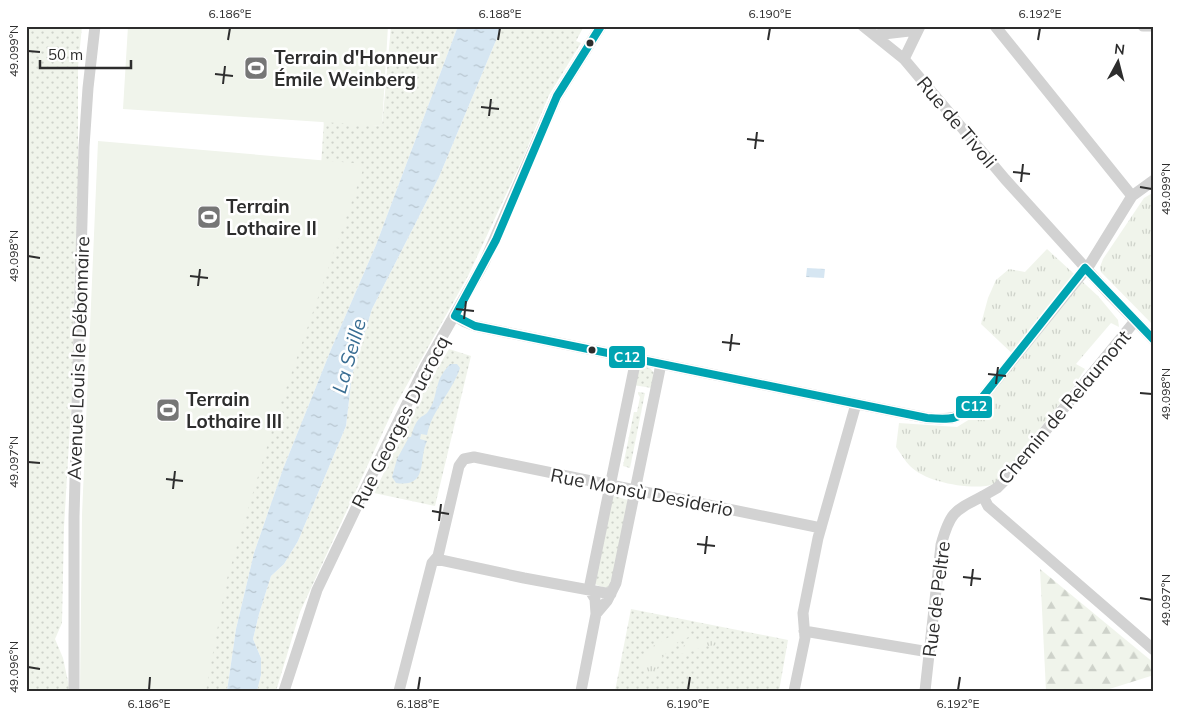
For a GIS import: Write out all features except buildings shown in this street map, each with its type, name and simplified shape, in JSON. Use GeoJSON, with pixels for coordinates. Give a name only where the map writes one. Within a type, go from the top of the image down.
{"type":"FeatureCollection","features":[{"type":"Feature","properties":{"kind":"street","name":"Avenue Louis le Débonnaire"},"geometry":{"type":"LineString","coordinates":[[74,691],[74,518],[84,147],[95,26]]}},
{"type":"Feature","properties":{"kind":"street"},"geometry":{"type":"LineString","coordinates":[[863,26],[904,60]]}},
{"type":"Feature","properties":{"kind":"street"},"geometry":{"type":"LineString","coordinates":[[995,26],[1132,196]]}},
{"type":"Feature","properties":{"kind":"street"},"geometry":{"type":"LineString","coordinates":[[1143,26],[1154,26]]}},
{"type":"Feature","properties":{"kind":"street","name":"Rue Georges Ducrocq"},"geometry":{"type":"LineString","coordinates":[[284,691],[312,604],[322,580],[401,414],[496,240],[557,96],[602,27]]}},
{"type":"Feature","properties":{"kind":"street","name":"Rue de Tivoli"},"geometry":{"type":"LineString","coordinates":[[875,35],[919,28]]}},
{"type":"Feature","properties":{"kind":"street","name":"Rue de Tivoli"},"geometry":{"type":"LineString","coordinates":[[919,28],[904,60],[1005,179],[1085,268],[1154,340]]}},
{"type":"Feature","properties":{"kind":"street"},"geometry":{"type":"LineString","coordinates":[[455,316],[475,326],[856,404],[942,419],[956,418],[977,404],[1090,264],[1132,196],[1154,180]]}},
{"type":"Feature","properties":{"kind":"street","name":"Chemin de Relaumont"},"geometry":{"type":"LineString","coordinates":[[1135,321],[1006,479],[997,488],[983,496],[988,506],[1154,650]]}},
{"type":"Feature","properties":{"kind":"street"},"geometry":{"type":"LineString","coordinates":[[581,691],[596,614],[595,599],[589,589],[636,359]]}},
{"type":"Feature","properties":{"kind":"street"},"geometry":{"type":"LineString","coordinates":[[596,614],[611,594],[616,583],[661,364]]}},
{"type":"Feature","properties":{"kind":"street"},"geometry":{"type":"LineString","coordinates":[[794,691],[804,644],[803,613],[820,528],[856,404]]}},
{"type":"Feature","properties":{"kind":"street","name":"Rue Monsù Desiderio"},"geometry":{"type":"LineString","coordinates":[[436,559],[459,466],[464,459],[474,457],[820,528]]}},
{"type":"Feature","properties":{"kind":"street","name":"Rue de Peltre"},"geometry":{"type":"LineString","coordinates":[[925,691],[941,545],[946,524],[953,514],[983,496]]}},
{"type":"Feature","properties":{"kind":"street"},"geometry":{"type":"LineString","coordinates":[[399,691],[432,563],[436,559],[611,594]]}},
{"type":"Feature","properties":{"kind":"street"},"geometry":{"type":"LineString","coordinates":[[804,631],[929,652]]}},
{"type":"Feature","properties":{"kind":"green space"},"geometry":{"type":"Polygon","coordinates":[[[26,26],[82,26],[78,67],[78,186],[72,393],[64,527],[62,623],[55,639],[63,658],[70,691],[26,691],[26,26]]]}},
{"type":"Feature","properties":{"kind":"green space","name":"Terrain d'Honneur Émile Weinberg"},"geometry":{"type":"Polygon","coordinates":[[[128,26],[388,26],[382,126],[123,109],[128,26]]]}},
{"type":"Feature","properties":{"kind":"green space"},"geometry":{"type":"Polygon","coordinates":[[[391,26],[458,26],[376,245],[332,347],[283,469],[254,553],[236,629],[227,691],[203,691],[217,512],[314,275],[324,120],[382,126],[391,26]]]}},
{"type":"Feature","properties":{"kind":"green space"},"geometry":{"type":"Polygon","coordinates":[[[502,26],[584,26],[576,41],[581,43],[549,95],[524,156],[468,276],[394,408],[300,612],[276,691],[257,691],[261,675],[261,658],[253,639],[271,576],[284,564],[298,541],[346,426],[352,375],[372,309],[439,177],[502,26]]]}},
{"type":"Feature","properties":{"kind":"green space"},"geometry":{"type":"Polygon","coordinates":[[[98,141],[365,164],[276,417],[226,582],[206,691],[80,691],[82,515],[98,141]]]}},
{"type":"Feature","properties":{"kind":"green space"},"geometry":{"type":"Polygon","coordinates":[[[1154,192],[1154,326],[1101,272],[1100,267],[1103,259],[1144,198],[1154,192]]]}},
{"type":"Feature","properties":{"kind":"green space"},"geometry":{"type":"Polygon","coordinates":[[[1047,249],[1098,296],[1118,320],[1119,327],[1111,323],[1076,364],[1085,369],[1074,386],[995,484],[975,487],[963,486],[938,481],[917,472],[908,464],[896,447],[899,423],[957,427],[978,414],[1018,359],[981,324],[988,298],[996,280],[1009,269],[1025,272],[1047,249]]]}},
{"type":"Feature","properties":{"kind":"green space"},"geometry":{"type":"Polygon","coordinates":[[[449,349],[471,356],[435,506],[374,493],[423,393],[449,349]]]}},
{"type":"Feature","properties":{"kind":"green space"},"geometry":{"type":"Polygon","coordinates":[[[639,368],[650,368],[654,373],[652,388],[633,385],[639,368]]]}},
{"type":"Feature","properties":{"kind":"green space"},"geometry":{"type":"Polygon","coordinates":[[[638,392],[645,393],[630,468],[623,466],[634,412],[637,412],[640,397],[638,392]]]}},
{"type":"Feature","properties":{"kind":"green space"},"geometry":{"type":"Polygon","coordinates":[[[612,497],[628,500],[612,584],[607,588],[595,584],[612,497]]]}},
{"type":"Feature","properties":{"kind":"green space"},"geometry":{"type":"Polygon","coordinates":[[[1040,569],[1154,663],[1154,675],[1103,691],[1046,691],[1040,569]]]}},
{"type":"Feature","properties":{"kind":"green space"},"geometry":{"type":"Polygon","coordinates":[[[631,609],[788,640],[779,691],[615,691],[631,609]]]}},
{"type":"Feature","properties":{"kind":"green space"},"geometry":{"type":"Polygon","coordinates":[[[687,627],[691,636],[677,643],[667,652],[659,663],[653,678],[638,663],[653,646],[687,627]]]}},
{"type":"Feature","properties":{"kind":"green space"},"geometry":{"type":"Polygon","coordinates":[[[710,638],[722,639],[720,645],[706,646],[683,654],[677,650],[691,641],[710,638]]]}},
{"type":"Feature","properties":{"kind":"water","name":"La Seille"},"geometry":{"type":"Polygon","coordinates":[[[458,26],[502,26],[439,177],[372,309],[352,375],[346,426],[298,541],[284,564],[271,576],[253,639],[261,658],[261,675],[257,691],[227,691],[236,629],[254,553],[283,469],[332,347],[376,245],[458,26]]]}},
{"type":"Feature","properties":{"kind":"water"},"geometry":{"type":"Polygon","coordinates":[[[807,268],[825,269],[824,278],[806,277],[807,268]]]}},
{"type":"Feature","properties":{"kind":"water"},"geometry":{"type":"Polygon","coordinates":[[[450,364],[457,364],[460,368],[433,417],[427,435],[421,434],[420,439],[427,441],[418,477],[406,483],[396,483],[392,477],[397,459],[409,437],[411,437],[417,422],[431,407],[440,378],[450,364]]]}},
{"type":"Feature","properties":{"kind":"transit line","name":"C12"},"geometry":{"type":"LineString","coordinates":[[455,316],[496,240],[557,96],[601,26]]}},
{"type":"Feature","properties":{"kind":"transit line","name":"C12"},"geometry":{"type":"LineString","coordinates":[[1085,268],[1154,340]]}},
{"type":"Feature","properties":{"kind":"transit line","name":"C12"},"geometry":{"type":"LineString","coordinates":[[455,316],[475,326],[927,418],[948,419],[965,413],[977,404],[1085,268]]}},
{"type":"Feature","properties":{"kind":"place","name":"Terrain d'Honneur Émile Weinberg"},"geometry":{"type":"Point","coordinates":[256,68]}},
{"type":"Feature","properties":{"kind":"place","name":"Terrain Lothaire II"},"geometry":{"type":"Point","coordinates":[209,217]}},
{"type":"Feature","properties":{"kind":"place","name":"Terrain Lothaire III"},"geometry":{"type":"Point","coordinates":[168,410]}}]}
